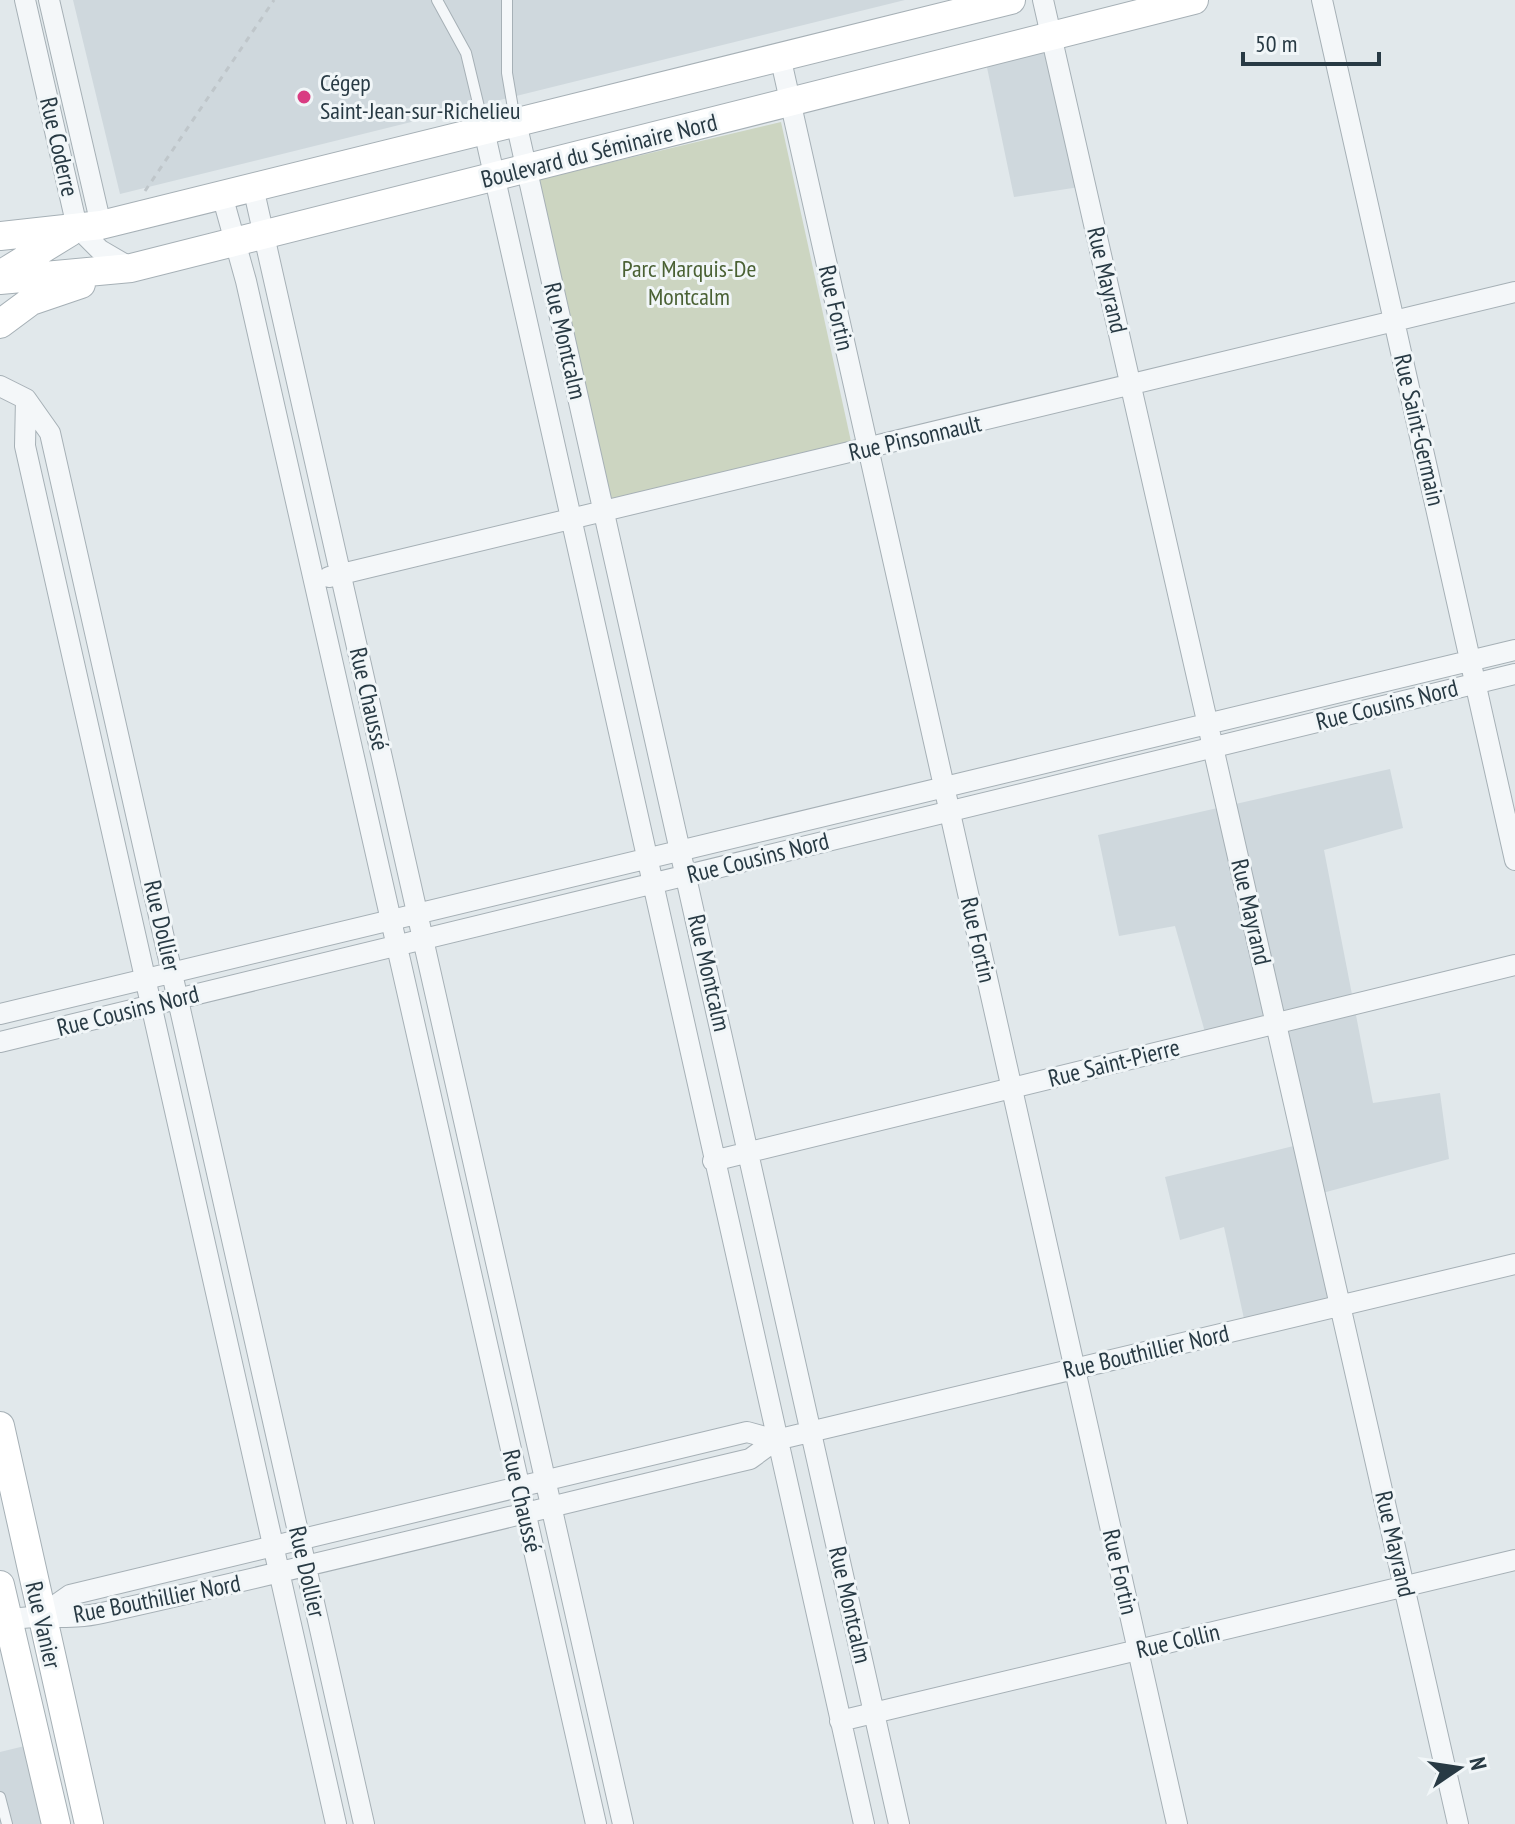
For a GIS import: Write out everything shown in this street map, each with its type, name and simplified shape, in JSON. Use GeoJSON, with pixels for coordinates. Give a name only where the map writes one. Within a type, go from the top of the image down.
{"type":"FeatureCollection","features":[{"type":"Feature","properties":{"kind":"main road","name":"Boulevard du Séminaire Nord"},"geometry":{"type":"LineString","coordinates":[[0,236],[89,226],[222,195],[1011,0]]}},
{"type":"Feature","properties":{"kind":"main road","name":"Boulevard du Séminaire Nord"},"geometry":{"type":"LineString","coordinates":[[0,278],[131,268],[1194,0]]}},
{"type":"Feature","properties":{"kind":"main road"},"geometry":{"type":"LineString","coordinates":[[0,278],[89,226]]}},
{"type":"Feature","properties":{"kind":"main road"},"geometry":{"type":"LineString","coordinates":[[0,324],[31,301],[131,268]]}},
{"type":"Feature","properties":{"kind":"main road","name":"Rue Vanier"},"geometry":{"type":"LineString","coordinates":[[0,1426],[40,1616],[89,1824]]}},
{"type":"Feature","properties":{"kind":"main road","name":"Rue Vanier"},"geometry":{"type":"LineString","coordinates":[[0,1585],[4,1620],[56,1824]]}},
{"type":"Feature","properties":{"kind":"street","name":"Rue Coderre"},"geometry":{"type":"LineString","coordinates":[[25,0],[89,226],[100,250],[131,268]]}},
{"type":"Feature","properties":{"kind":"street","name":"Rue Coderre"},"geometry":{"type":"LineString","coordinates":[[49,0],[89,226]]}},
{"type":"Feature","properties":{"kind":"street","name":"Rue Mayrand"},"geometry":{"type":"LineString","coordinates":[[1043,0],[1458,1824]]}},
{"type":"Feature","properties":{"kind":"street","name":"Rue Saint-Germain"},"geometry":{"type":"LineString","coordinates":[[1322,0],[1515,860]]}},
{"type":"Feature","properties":{"kind":"street","name":"Rue Fortin"},"geometry":{"type":"LineString","coordinates":[[780,56],[1177,1824]]}},
{"type":"Feature","properties":{"kind":"street","name":"Rue Montcalm"},"geometry":{"type":"LineString","coordinates":[[516,122],[899,1824]]}},
{"type":"Feature","properties":{"kind":"street","name":"Rue Montcalm"},"geometry":{"type":"LineString","coordinates":[[484,130],[864,1824]]}},
{"type":"Feature","properties":{"kind":"street","name":"Rue Chaussé"},"geometry":{"type":"LineString","coordinates":[[253,187],[487,1211],[623,1824]]}},
{"type":"Feature","properties":{"kind":"street","name":"Rue Chaussé"},"geometry":{"type":"LineString","coordinates":[[222,195],[393,920],[596,1824]]}},
{"type":"Feature","properties":{"kind":"street","name":"Rue Pinsonnault"},"geometry":{"type":"LineString","coordinates":[[314,580],[1395,324],[1515,292]]}},
{"type":"Feature","properties":{"kind":"street","name":"Rue Dollier"},"geometry":{"type":"LineString","coordinates":[[0,386],[26,399],[50,433],[364,1824]]}},
{"type":"Feature","properties":{"kind":"street","name":"Rue Dollier"},"geometry":{"type":"LineString","coordinates":[[26,399],[25,446],[336,1824]]}},
{"type":"Feature","properties":{"kind":"street"},"geometry":{"type":"LineString","coordinates":[[67,631],[94,625]]}},
{"type":"Feature","properties":{"kind":"street","name":"Rue Cousins Nord"},"geometry":{"type":"LineString","coordinates":[[0,1014],[1515,650]]}},
{"type":"Feature","properties":{"kind":"street","name":"Rue Cousins Nord"},"geometry":{"type":"LineString","coordinates":[[0,1042],[1515,674]]}},
{"type":"Feature","properties":{"kind":"street","name":"Rue Saint-Pierre"},"geometry":{"type":"LineString","coordinates":[[713,1161],[1515,965]]}},
{"type":"Feature","properties":{"kind":"street"},"geometry":{"type":"LineString","coordinates":[[458,1217],[487,1211]]}},
{"type":"Feature","properties":{"kind":"street","name":"Rue Bouthillier Nord"},"geometry":{"type":"LineString","coordinates":[[40,1616],[77,1619],[282,1574],[750,1459],[776,1440],[1515,1264]]}},
{"type":"Feature","properties":{"kind":"street"},"geometry":{"type":"LineString","coordinates":[[215,1279],[239,1274]]}},
{"type":"Feature","properties":{"kind":"street","name":"Rue Bouthillier Nord"},"geometry":{"type":"LineString","coordinates":[[40,1616],[70,1595],[273,1545],[747,1432],[776,1440]]}},
{"type":"Feature","properties":{"kind":"street","name":"Rue Collin"},"geometry":{"type":"LineString","coordinates":[[840,1721],[1515,1560]]}},
{"type":"Feature","properties":{"kind":"street"},"geometry":{"type":"LineString","coordinates":[[4,1620],[40,1616]]}},
{"type":"Feature","properties":{"kind":"street"},"geometry":{"type":"LineString","coordinates":[[587,1785],[614,1779]]}},
{"type":"Feature","properties":{"kind":"lane"},"geometry":{"type":"LineString","coordinates":[[437,0],[466,53],[484,130]]}},
{"type":"Feature","properties":{"kind":"lane"},"geometry":{"type":"LineString","coordinates":[[507,0],[507,73],[516,122]]}},
{"type":"Feature","properties":{"kind":"lane"},"geometry":{"type":"LineString","coordinates":[[0,1797],[7,1824]]}},
{"type":"Feature","properties":{"kind":"path"},"geometry":{"type":"LineString","coordinates":[[140,199],[274,0]]}},
{"type":"Feature","properties":{"kind":"shaded area","name":"Cégep Saint-Jean-sur-Richelieu"},"geometry":{"type":"Polygon","coordinates":[[[73,0],[905,0],[120,194],[73,0]]]}},
{"type":"Feature","properties":{"kind":"shaded area"},"geometry":{"type":"Polygon","coordinates":[[[1052,36],[1086,186],[1014,197],[984,53],[1052,36]]]}},
{"type":"Feature","properties":{"kind":"shaded area"},"geometry":{"type":"Polygon","coordinates":[[[1390,769],[1403,828],[1324,850],[1373,1103],[1440,1093],[1449,1159],[1315,1195],[1340,1305],[1246,1328],[1224,1227],[1180,1240],[1165,1177],[1310,1142],[1276,1024],[1210,1050],[1175,926],[1119,936],[1098,835],[1390,769]]]}},
{"type":"Feature","properties":{"kind":"shaded area"},"geometry":{"type":"Polygon","coordinates":[[[37,1743],[56,1824],[0,1824],[0,1752],[37,1743]]]}},
{"type":"Feature","properties":{"kind":"green space","name":"Parc Marquis-De Montcalm"},"geometry":{"type":"Polygon","coordinates":[[[781,122],[852,446],[611,504],[537,180],[781,122]]]}},
{"type":"Feature","properties":{"kind":"place","name":"Cégep Saint-Jean-sur-Richelieu"},"geometry":{"type":"Point","coordinates":[304,97]}}]}
